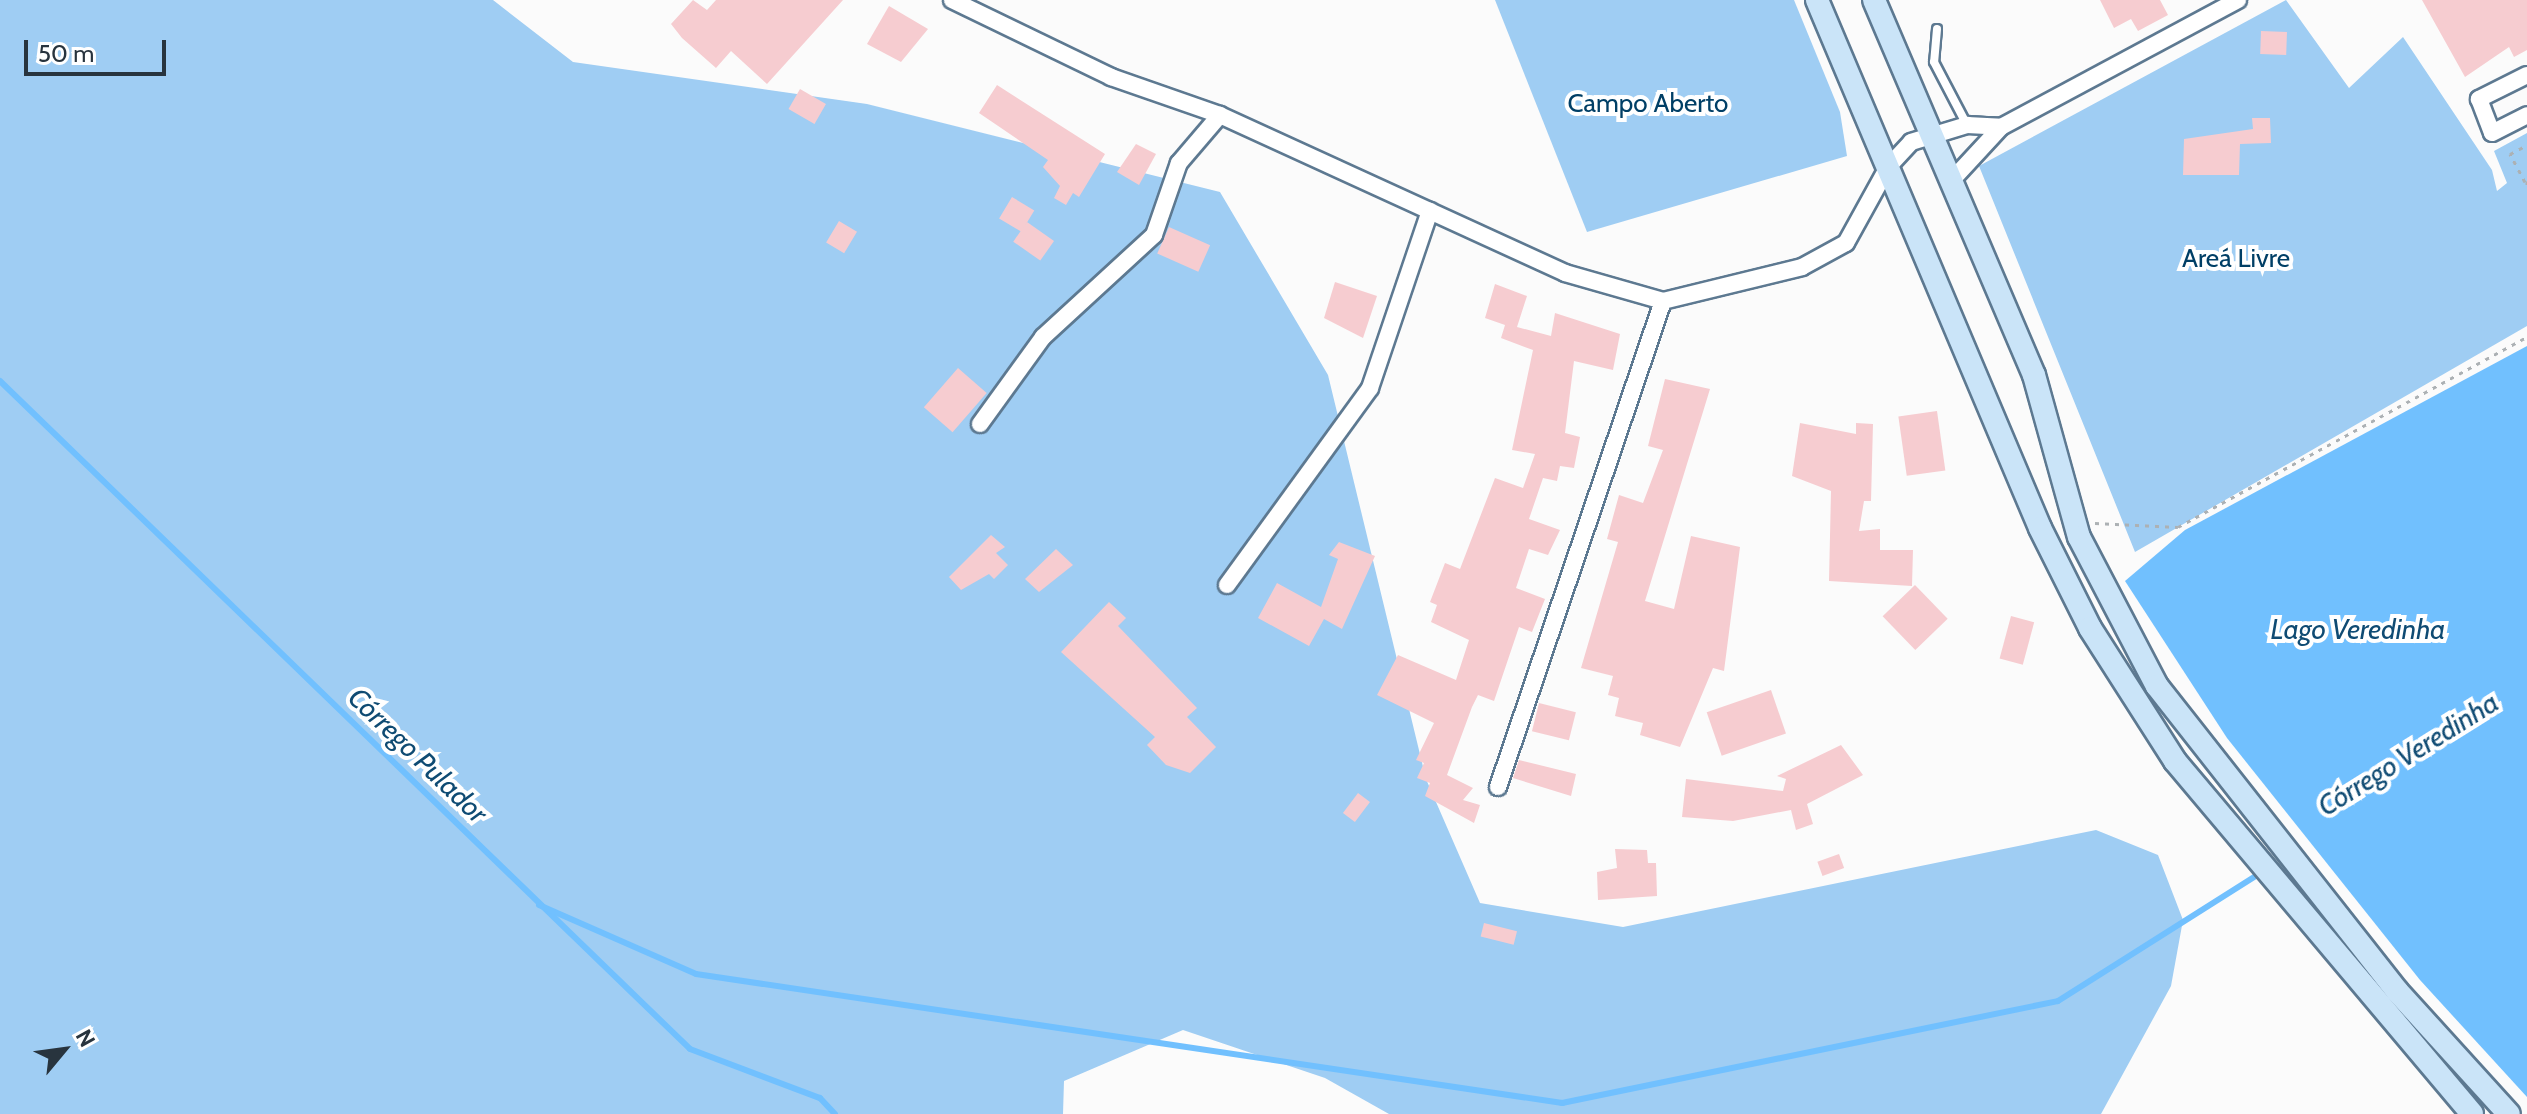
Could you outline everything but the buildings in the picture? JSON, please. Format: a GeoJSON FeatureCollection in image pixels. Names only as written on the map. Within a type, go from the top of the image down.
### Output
{"type":"FeatureCollection","features":[{"type":"Feature","properties":{"kind":"street"},"geometry":{"type":"LineString","coordinates":[[952,0],[1111,77],[1220,115],[1565,273],[1663,301],[1802,267],[1846,243],[1888,167],[1931,132],[1967,125],[2001,127]]}},
{"type":"Feature","properties":{"kind":"street"},"geometry":{"type":"LineString","coordinates":[[1817,0],[2040,528],[2132,697],[2335,959],[2472,1114]]}},
{"type":"Feature","properties":{"kind":"street"},"geometry":{"type":"LineString","coordinates":[[1874,0],[2034,375],[2079,537],[2157,686],[2397,991],[2509,1114]]}},
{"type":"Feature","properties":{"kind":"street"},"geometry":{"type":"LineString","coordinates":[[1952,180],[2001,127],[2102,69],[2238,0]]}},
{"type":"Feature","properties":{"kind":"street"},"geometry":{"type":"LineString","coordinates":[[2527,75],[2479,99],[2492,133],[2527,115]]}},
{"type":"Feature","properties":{"kind":"street"},"geometry":{"type":"LineString","coordinates":[[980,424],[1043,337],[1154,235],[1179,163],[1220,115]]}},
{"type":"Feature","properties":{"kind":"street"},"geometry":{"type":"LineString","coordinates":[[1227,585],[1370,388],[1430,211]]}},
{"type":"Feature","properties":{"kind":"street"},"geometry":{"type":"LineString","coordinates":[[1498,787],[1663,301]]}},
{"type":"Feature","properties":{"kind":"lane"},"geometry":{"type":"LineString","coordinates":[[1937,29],[1934,62],[1967,125]]}},
{"type":"Feature","properties":{"kind":"path"},"geometry":{"type":"LineString","coordinates":[[2527,145],[2510,154],[2526,181],[2527,189]]}},
{"type":"Feature","properties":{"kind":"path"},"geometry":{"type":"LineString","coordinates":[[2096,535],[2094,523],[2178,527],[2527,337]]}},
{"type":"Feature","properties":{"kind":"green space"},"geometry":{"type":"Polygon","coordinates":[[[0,0],[493,0],[573,62],[867,104],[1220,192],[1328,375],[1426,779],[1480,903],[1623,927],[2096,830],[2158,855],[2183,920],[2171,986],[2101,1114],[1389,1114],[1325,1078],[1183,1030],[1064,1081],[1063,1114],[0,1114],[0,0]]]}},
{"type":"Feature","properties":{"kind":"green space","name":"Campo Aberto"},"geometry":{"type":"Polygon","coordinates":[[[1495,0],[1794,0],[1840,112],[1847,156],[1587,232],[1495,0]]]}},
{"type":"Feature","properties":{"kind":"green space","name":"Areá Livre"},"geometry":{"type":"Polygon","coordinates":[[[2286,0],[2349,88],[2403,37],[2492,170],[2497,191],[2507,183],[2494,151],[2527,133],[2527,326],[2135,552],[1979,166],[2286,0]]]}},
{"type":"Feature","properties":{"kind":"water","name":"Lago Veredinha"},"geometry":{"type":"Polygon","coordinates":[[[2527,346],[2527,1097],[2420,980],[2227,738],[2125,581],[2185,530],[2527,346]]]}},
{"type":"Feature","properties":{"kind":"waterway","name":"Córrego Pulador"},"geometry":{"type":"LineString","coordinates":[[0,381],[690,1049],[820,1098],[835,1114]]}},
{"type":"Feature","properties":{"kind":"waterway"},"geometry":{"type":"LineString","coordinates":[[539,905],[696,974],[1562,1103],[2058,1001],[2254,877]]}},
{"type":"Feature","properties":{"kind":"water label","name":"Córrego Veredinha"},"geometry":{"type":"Point","coordinates":[2408,754]}}]}
